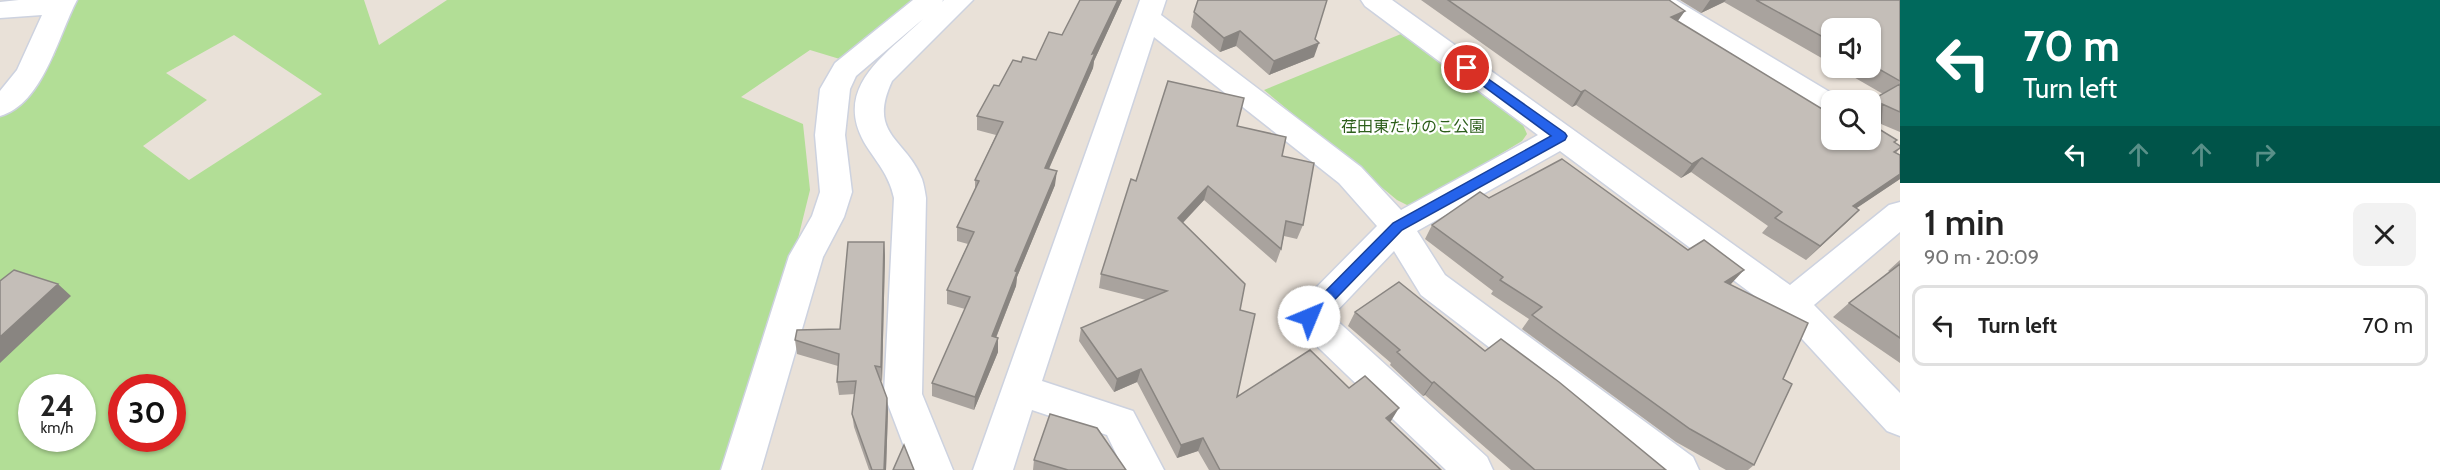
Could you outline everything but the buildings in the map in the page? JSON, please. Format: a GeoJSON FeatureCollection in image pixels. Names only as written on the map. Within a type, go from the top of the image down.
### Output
{"type":"FeatureCollection","features":[{"type":"Feature","properties":{"kind":"street"},"geometry":{"type":"LineString","coordinates":[[741,470],[806,256],[828,217],[836,192],[830,135],[835,89],[845,70],[930,0]]}},
{"type":"Feature","properties":{"kind":"street"},"geometry":{"type":"LineString","coordinates":[[933,470],[903,394],[910,198],[906,179],[878,139],[868,115],[871,95],[880,76],[960,0]]}},
{"type":"Feature","properties":{"kind":"street"},"geometry":{"type":"LineString","coordinates":[[1374,0],[1791,304],[1900,419]]}},
{"type":"Feature","properties":{"kind":"street"},"geometry":{"type":"LineString","coordinates":[[1657,0],[1821,99]]}},
{"type":"Feature","properties":{"kind":"street"},"geometry":{"type":"LineString","coordinates":[[0,10],[63,2]]}},
{"type":"Feature","properties":{"kind":"street"},"geometry":{"type":"LineString","coordinates":[[0,106],[12,98],[33,70],[63,2]]}},
{"type":"Feature","properties":{"kind":"street"},"geometry":{"type":"LineString","coordinates":[[993,470],[1150,9],[1350,175],[1398,227],[1433,285],[1679,470]]}},
{"type":"Feature","properties":{"kind":"street"},"geometry":{"type":"LineString","coordinates":[[1473,470],[1309,317],[1398,227],[1560,136]]}},
{"type":"Feature","properties":{"kind":"street"},"geometry":{"type":"LineString","coordinates":[[1791,304],[1900,214]]}},
{"type":"Feature","properties":{"kind":"street"},"geometry":{"type":"LineString","coordinates":[[1021,390],[1120,423],[1144,470]]}},
{"type":"Feature","properties":{"kind":"green space"},"geometry":{"type":"Polygon","coordinates":[[[75,0],[364,0],[379,45],[447,0],[917,0],[843,60],[810,50],[741,97],[803,124],[810,190],[791,267],[725,470],[0,470],[0,104],[54,56],[75,0]],[[234,35],[166,73],[207,100],[143,146],[189,180],[322,94],[234,35]]]}},
{"type":"Feature","properties":{"kind":"green space","name":"荏田東たけのこ公園"},"geometry":{"type":"Polygon","coordinates":[[[1401,34],[1523,125],[1527,134],[1522,141],[1419,203],[1407,205],[1397,200],[1264,90],[1401,34]]]}},
{"type":"Feature","properties":{"kind":"route"},"geometry":{"type":"LineString","coordinates":[[1309,317],[1398,227],[1560,136],[1467,68]]}}]}
